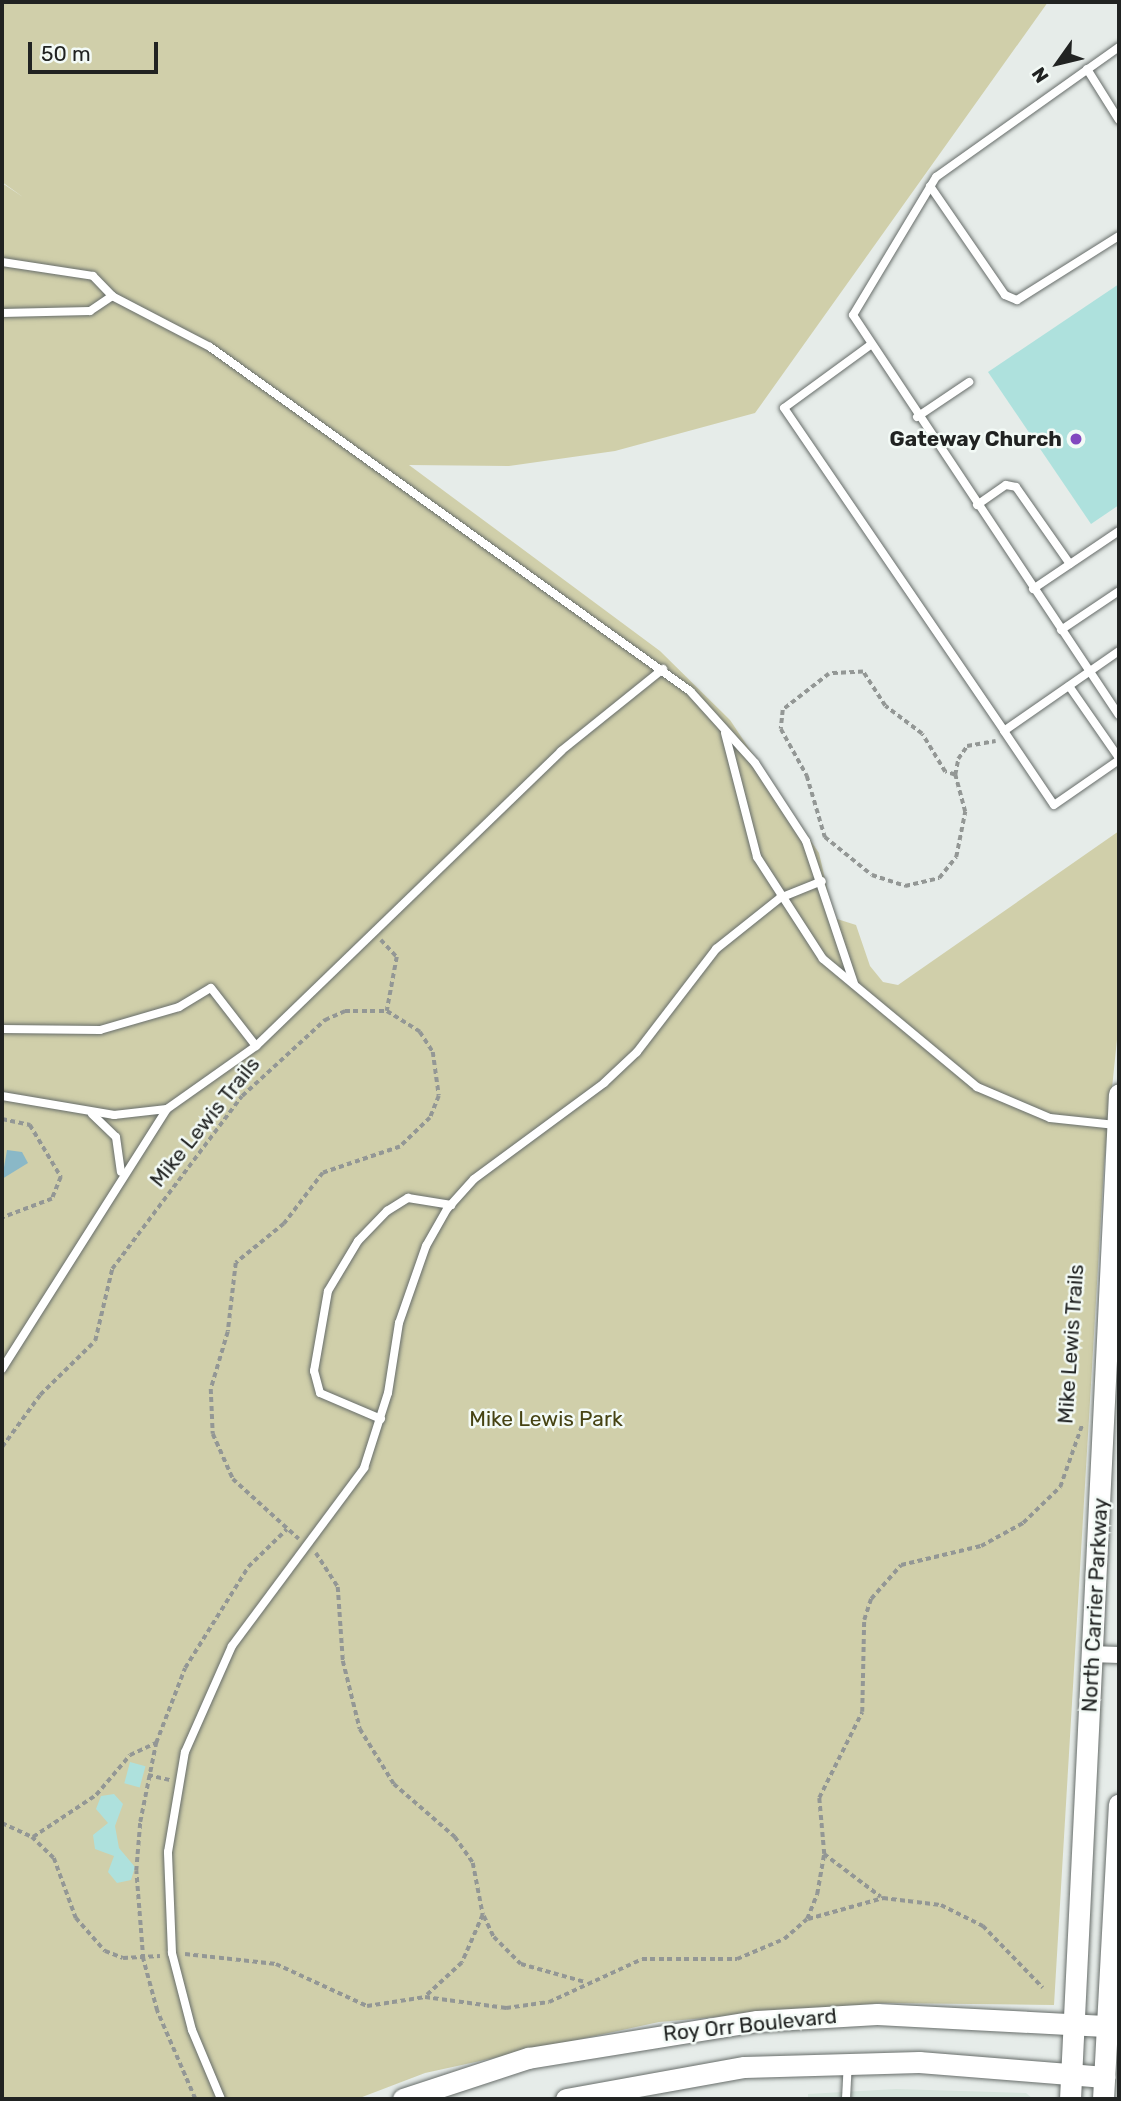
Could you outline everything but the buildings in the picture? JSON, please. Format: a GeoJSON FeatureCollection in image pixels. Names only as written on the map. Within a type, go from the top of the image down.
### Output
{"type":"FeatureCollection","features":[{"type":"Feature","properties":{"kind":"main road","name":"North Carrier Parkway"},"geometry":{"type":"LineString","coordinates":[[1070,2099],[1091,1654],[1113,1384],[1119,1094]]}},
{"type":"Feature","properties":{"kind":"main road"},"geometry":{"type":"LineString","coordinates":[[1103,2099],[1105,2026],[1115,1924],[1119,1804]]}},
{"type":"Feature","properties":{"kind":"main road","name":"Roy Orr Boulevard"},"geometry":{"type":"LineString","coordinates":[[403,2099],[528,2058],[757,2021],[877,2014],[1105,2026]]}},
{"type":"Feature","properties":{"kind":"main road","name":"Roy Orr Boulevard"},"geometry":{"type":"LineString","coordinates":[[566,2099],[744,2067],[919,2062],[1104,2077]]}},
{"type":"Feature","properties":{"kind":"street"},"geometry":{"type":"LineString","coordinates":[[1091,1654],[1119,1655]]}},
{"type":"Feature","properties":{"kind":"lane"},"geometry":{"type":"LineString","coordinates":[[1119,47],[946,166],[930,186],[853,316],[869,346],[1119,715]]}},
{"type":"Feature","properties":{"kind":"lane"},"geometry":{"type":"LineString","coordinates":[[1087,69],[1119,120]]}},
{"type":"Feature","properties":{"kind":"lane"},"geometry":{"type":"LineString","coordinates":[[930,186],[1004,295],[1017,300],[1119,236]]}},
{"type":"Feature","properties":{"kind":"lane"},"geometry":{"type":"LineString","coordinates":[[2,262],[93,276],[112,296],[210,347],[663,669],[724,731],[783,802],[822,881],[854,984]]}},
{"type":"Feature","properties":{"kind":"lane"},"geometry":{"type":"LineString","coordinates":[[2,313],[90,311],[112,296]]}},
{"type":"Feature","properties":{"kind":"lane"},"geometry":{"type":"LineString","coordinates":[[869,346],[784,408],[1054,805],[1119,759],[1069,686]]}},
{"type":"Feature","properties":{"kind":"lane"},"geometry":{"type":"LineString","coordinates":[[917,417],[969,382]]}},
{"type":"Feature","properties":{"kind":"lane"},"geometry":{"type":"LineString","coordinates":[[977,505],[1006,485],[1016,488],[1070,564]]}},
{"type":"Feature","properties":{"kind":"lane"},"geometry":{"type":"LineString","coordinates":[[1033,589],[1119,531]]}},
{"type":"Feature","properties":{"kind":"lane"},"geometry":{"type":"LineString","coordinates":[[1061,630],[1119,591]]}},
{"type":"Feature","properties":{"kind":"lane"},"geometry":{"type":"LineString","coordinates":[[1005,733],[1119,651]]}},
{"type":"Feature","properties":{"kind":"lane"},"geometry":{"type":"LineString","coordinates":[[2,1369],[121,1176],[167,1109],[256,1045],[561,751],[663,669]]}},
{"type":"Feature","properties":{"kind":"lane"},"geometry":{"type":"LineString","coordinates":[[724,731],[757,857],[780,898],[823,959],[854,984],[889,1020],[977,1087],[1050,1118],[1118,1125]]}},
{"type":"Feature","properties":{"kind":"lane"},"geometry":{"type":"LineString","coordinates":[[221,2099],[192,2030],[172,1953],[168,1852],[179,1782],[199,1709],[232,1646],[348,1496],[382,1419],[412,1281],[451,1205],[502,1154],[604,1083],[716,949],[780,898],[822,881]]}},
{"type":"Feature","properties":{"kind":"lane"},"geometry":{"type":"LineString","coordinates":[[2,1029],[100,1030],[179,1007],[211,988],[256,1045]]}},
{"type":"Feature","properties":{"kind":"lane"},"geometry":{"type":"LineString","coordinates":[[2,1096],[89,1112],[167,1109]]}},
{"type":"Feature","properties":{"kind":"lane"},"geometry":{"type":"LineString","coordinates":[[89,1112],[116,1137],[123,1154],[121,1176]]}},
{"type":"Feature","properties":{"kind":"lane"},"geometry":{"type":"LineString","coordinates":[[382,1419],[320,1392],[314,1371],[328,1291],[358,1241],[387,1211],[408,1198],[451,1205]]}},
{"type":"Feature","properties":{"kind":"lane"},"geometry":{"type":"LineString","coordinates":[[846,2099],[848,2065]]}},
{"type":"Feature","properties":{"kind":"path"},"geometry":{"type":"LineString","coordinates":[[955,775],[945,772],[922,734],[885,706],[863,672],[829,674],[783,710],[781,729],[807,776],[825,837],[888,883],[923,884],[947,871],[956,857],[965,812],[955,775],[967,747],[1005,733]]}},
{"type":"Feature","properties":{"kind":"path"},"geometry":{"type":"LineString","coordinates":[[373,932],[397,957],[387,1011],[421,1032],[433,1052],[439,1096],[430,1118],[400,1147],[343,1161],[323,1173],[284,1224],[236,1263],[228,1332],[211,1389],[213,1434],[233,1479],[309,1547],[338,1587],[343,1661],[360,1729],[394,1784],[455,1837],[473,1863],[483,1914],[494,1937],[521,1964],[587,1982]]}},
{"type":"Feature","properties":{"kind":"path","name":"Mike Lewis Trails"},"geometry":{"type":"LineString","coordinates":[[2,1447],[40,1395],[95,1341],[112,1269],[242,1096],[326,1020],[345,1011],[387,1011]]}},
{"type":"Feature","properties":{"kind":"path"},"geometry":{"type":"LineString","coordinates":[[2,1119],[30,1125],[61,1177],[52,1199],[2,1218]]}},
{"type":"Feature","properties":{"kind":"path","name":"Mike Lewis Trails"},"geometry":{"type":"LineString","coordinates":[[807,1919],[824,1854],[819,1798],[862,1712],[864,1620],[871,1599],[901,1565],[981,1546],[1046,1503],[1070,1468],[1086,1409]]}},
{"type":"Feature","properties":{"kind":"path"},"geometry":{"type":"LineString","coordinates":[[32,1837],[96,1795],[122,1761],[156,1743]]}},
{"type":"Feature","properties":{"kind":"path"},"geometry":{"type":"LineString","coordinates":[[148,1775],[179,1782]]}},
{"type":"Feature","properties":{"kind":"path"},"geometry":{"type":"LineString","coordinates":[[2,1823],[32,1837],[65,1877],[87,1936],[105,1951],[143,1959],[172,1953],[248,1956],[367,2006],[425,1997],[530,2007],[642,1959],[737,1959],[762,1951],[807,1919],[883,1898]]}},
{"type":"Feature","properties":{"kind":"path"},"geometry":{"type":"LineString","coordinates":[[824,1854],[883,1898],[962,1914],[999,1940],[1043,1988]]}},
{"type":"Feature","properties":{"kind":"path"},"geometry":{"type":"LineString","coordinates":[[425,1997],[462,1963],[483,1914]]}},
{"type":"Feature","properties":{"kind":"path"},"geometry":{"type":"LineString","coordinates":[[143,1959],[157,2011],[195,2099]]}},
{"type":"Feature","properties":{"kind":"shaded area"},"geometry":{"type":"Polygon","coordinates":[[[896,2089],[1026,2093],[1033,2099],[808,2099],[808,2094],[896,2089]]]}},
{"type":"Feature","properties":{"kind":"green space","name":"Mike Lewis Park"},"geometry":{"type":"Polygon","coordinates":[[[2,2],[1048,2],[755,413],[615,451],[509,466],[409,465],[660,651],[730,720],[819,853],[834,918],[856,925],[870,966],[883,982],[898,985],[1119,831],[1119,1020],[1104,1166],[1054,2005],[882,2003],[659,2022],[425,2073],[357,2099],[2,2099],[2,183],[23,197],[2,182],[2,2]]]}},
{"type":"Feature","properties":{"kind":"water"},"geometry":{"type":"Polygon","coordinates":[[[7,1150],[22,1152],[28,1163],[2,1179],[7,1150]]]}},
{"type":"Feature","properties":{"kind":"place","name":"Gateway Church"},"geometry":{"type":"Point","coordinates":[1076,439]}}]}
